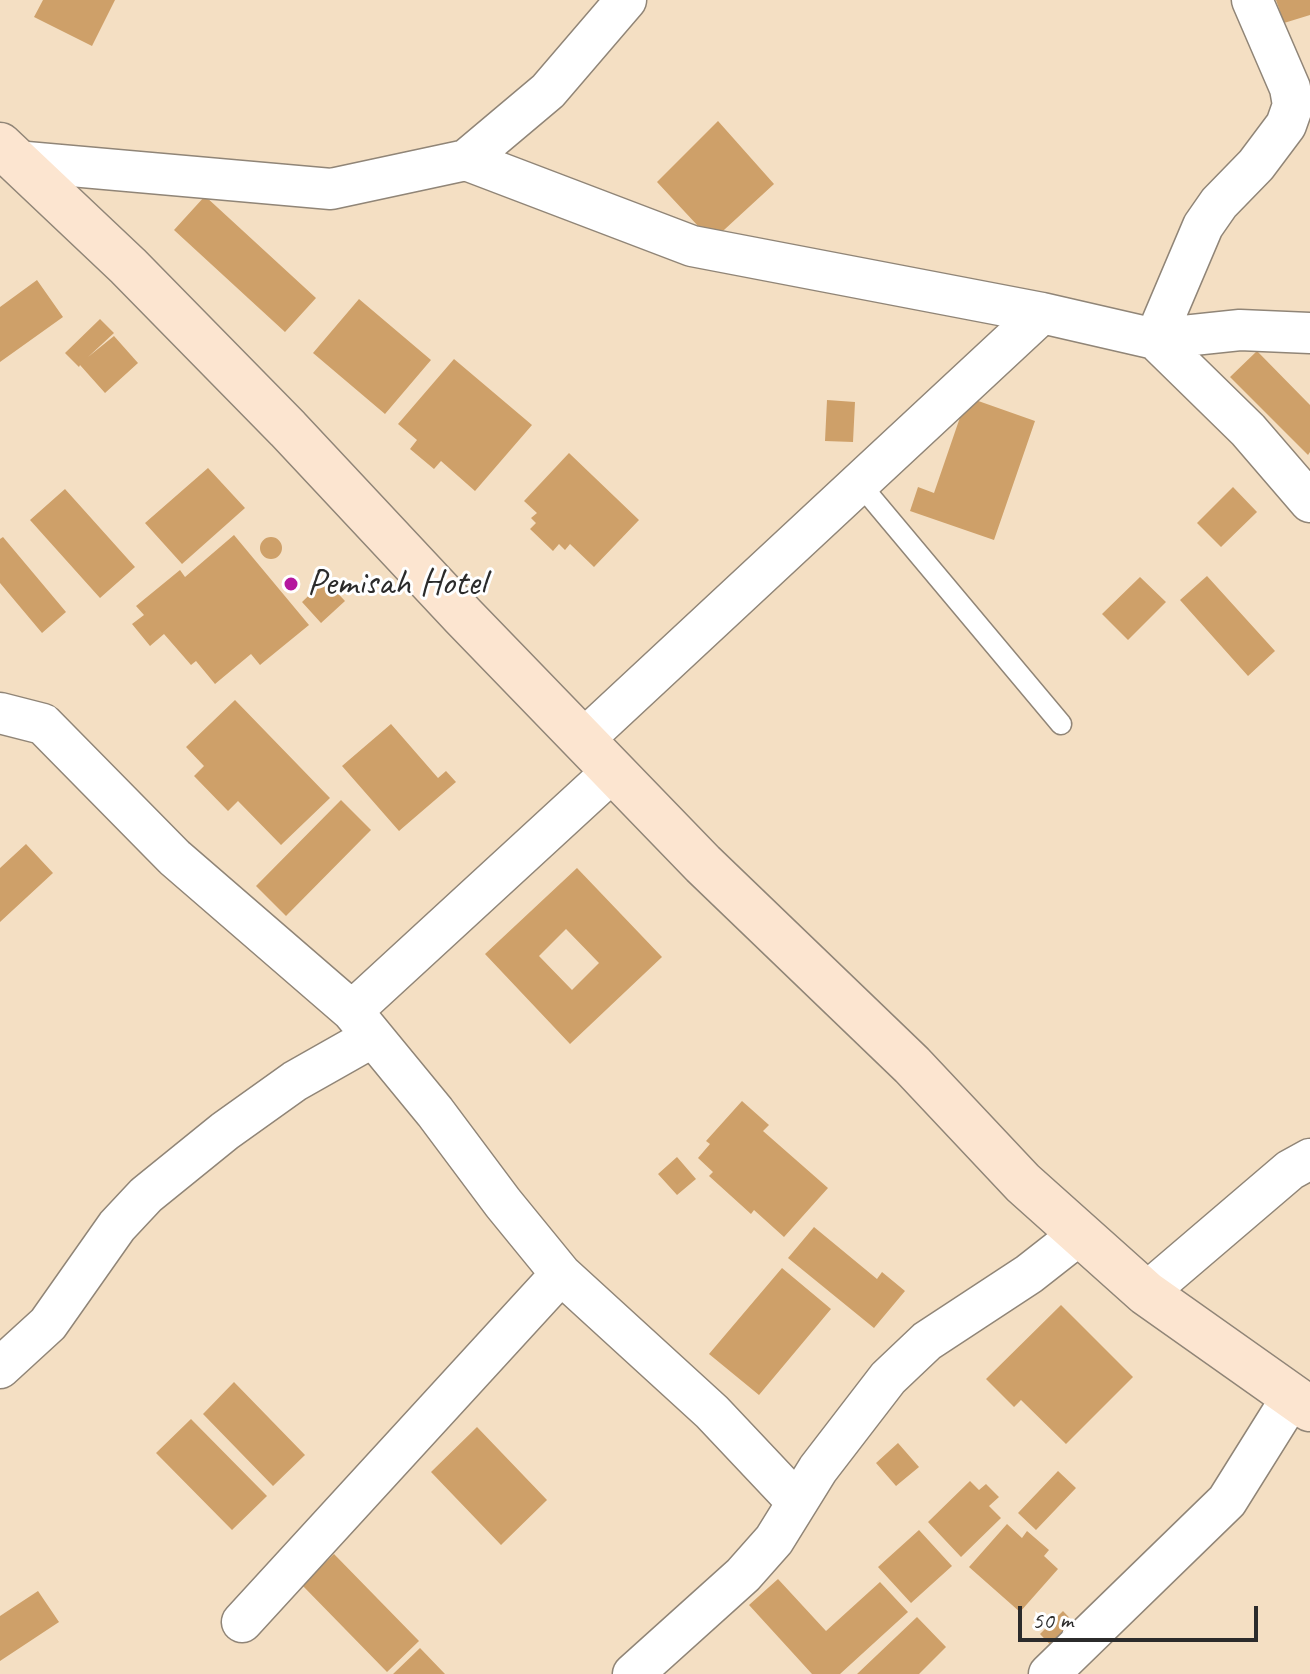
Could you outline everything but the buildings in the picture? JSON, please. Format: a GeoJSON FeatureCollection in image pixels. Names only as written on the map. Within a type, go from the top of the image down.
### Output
{"type":"FeatureCollection","features":[{"type":"Feature","properties":{"kind":"street"},"geometry":{"type":"LineString","coordinates":[[7,153],[331,189],[466,160],[548,91],[626,0]]}},
{"type":"Feature","properties":{"kind":"street"},"geometry":{"type":"LineString","coordinates":[[1155,339],[1203,226],[1286,125],[1293,105],[1290,88],[1252,0]]}},
{"type":"Feature","properties":{"kind":"street"},"geometry":{"type":"LineString","coordinates":[[7,153],[128,266],[703,864],[912,1065],[1023,1183],[1146,1293],[1301,1403],[1227,1501],[1049,1674]]}},
{"type":"Feature","properties":{"kind":"street"},"geometry":{"type":"LineString","coordinates":[[466,160],[692,246],[1042,313],[1155,339],[1240,330],[1310,333]]}},
{"type":"Feature","properties":{"kind":"street"},"geometry":{"type":"LineString","coordinates":[[583,740],[1042,313]]}},
{"type":"Feature","properties":{"kind":"street"},"geometry":{"type":"LineString","coordinates":[[1155,339],[1248,430],[1310,502]]}},
{"type":"Feature","properties":{"kind":"street"},"geometry":{"type":"LineString","coordinates":[[0,713],[43,724],[174,857],[362,1025],[435,1112],[561,1274],[712,1412],[796,1501]]}},
{"type":"Feature","properties":{"kind":"street"},"geometry":{"type":"LineString","coordinates":[[0,1368],[48,1324],[117,1226],[146,1195],[225,1131],[295,1081],[362,1025],[613,771]]}},
{"type":"Feature","properties":{"kind":"street"},"geometry":{"type":"LineString","coordinates":[[1146,1293],[1290,1170],[1310,1159]]}},
{"type":"Feature","properties":{"kind":"street"},"geometry":{"type":"LineString","coordinates":[[633,1674],[743,1575],[774,1540],[796,1501],[888,1378],[927,1341],[1029,1274],[1080,1234]]}},
{"type":"Feature","properties":{"kind":"street"},"geometry":{"type":"LineString","coordinates":[[242,1622],[561,1274]]}},
{"type":"Feature","properties":{"kind":"lane"},"geometry":{"type":"LineString","coordinates":[[859,483],[1061,724]]}},
{"type":"Feature","properties":{"kind":"place","name":"Pemisah Hotel"},"geometry":{"type":"Point","coordinates":[291,584]}}]}
